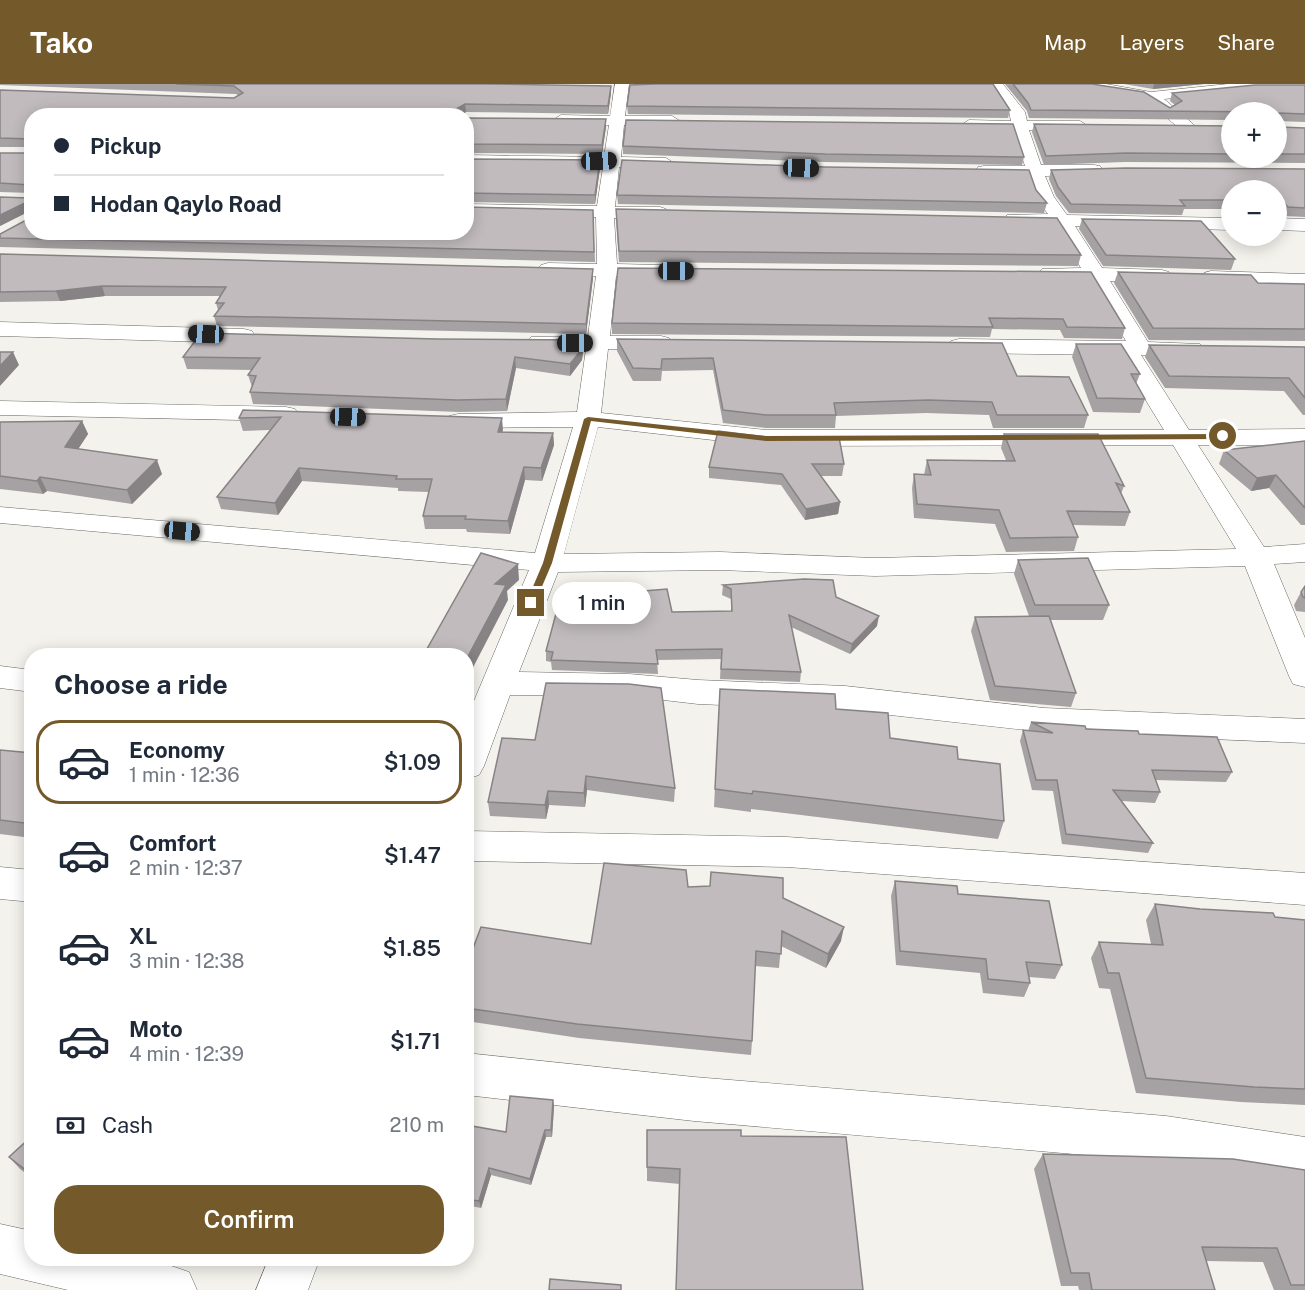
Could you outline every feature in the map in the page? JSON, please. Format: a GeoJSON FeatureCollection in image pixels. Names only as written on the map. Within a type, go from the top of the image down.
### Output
{"type":"FeatureCollection","features":[{"type":"Feature","properties":{"kind":"street"},"geometry":{"type":"LineString","coordinates":[[996,84],[1017,112],[1045,198],[1062,220],[1094,274],[1182,436],[1256,557],[1305,676]]}},
{"type":"Feature","properties":{"kind":"street"},"geometry":{"type":"LineString","coordinates":[[1059,84],[1081,84],[1151,96],[1252,86],[1305,87]]}},
{"type":"Feature","properties":{"kind":"street"},"geometry":{"type":"LineString","coordinates":[[474,736],[483,703],[547,563],[588,419],[607,270],[605,212],[621,86]]}},
{"type":"Feature","properties":{"kind":"street"},"geometry":{"type":"LineString","coordinates":[[1151,96],[1192,126],[1162,126]]}},
{"type":"Feature","properties":{"kind":"street"},"geometry":{"type":"LineString","coordinates":[[548,120],[688,121]]}},
{"type":"Feature","properties":{"kind":"street"},"geometry":{"type":"LineString","coordinates":[[949,125],[1095,126]]}},
{"type":"Feature","properties":{"kind":"street"},"geometry":{"type":"LineString","coordinates":[[474,160],[683,164]]}},
{"type":"Feature","properties":{"kind":"street"},"geometry":{"type":"LineString","coordinates":[[966,171],[1036,172],[1113,169]]}},
{"type":"Feature","properties":{"kind":"street"},"geometry":{"type":"LineString","coordinates":[[474,209],[675,213]]}},
{"type":"Feature","properties":{"kind":"street"},"geometry":{"type":"LineString","coordinates":[[992,219],[1221,224]]}},
{"type":"Feature","properties":{"kind":"street"},"geometry":{"type":"LineString","coordinates":[[1287,225],[1305,225]]}},
{"type":"Feature","properties":{"kind":"street"},"geometry":{"type":"LineString","coordinates":[[524,268],[678,271]]}},
{"type":"Feature","properties":{"kind":"street"},"geometry":{"type":"LineString","coordinates":[[1034,273],[1305,280]]}},
{"type":"Feature","properties":{"kind":"street"},"geometry":{"type":"LineString","coordinates":[[0,328],[262,336]]}},
{"type":"Feature","properties":{"kind":"street"},"geometry":{"type":"LineString","coordinates":[[518,342],[682,344]]}},
{"type":"Feature","properties":{"kind":"street"},"geometry":{"type":"LineString","coordinates":[[933,346],[1211,349]]}},
{"type":"Feature","properties":{"kind":"street"},"geometry":{"type":"LineString","coordinates":[[0,408],[306,415]]}},
{"type":"Feature","properties":{"kind":"street"},"geometry":{"type":"LineString","coordinates":[[436,420],[588,419],[766,438],[1305,437]]}},
{"type":"Feature","properties":{"kind":"street"},"geometry":{"type":"LineString","coordinates":[[0,515],[547,563],[720,561],[875,567],[1256,557],[1305,553]]}},
{"type":"Feature","properties":{"kind":"street"},"geometry":{"type":"LineString","coordinates":[[0,677],[24,680]]}},
{"type":"Feature","properties":{"kind":"street"},"geometry":{"type":"LineString","coordinates":[[483,703],[629,685],[698,692],[845,698],[1044,720],[1305,731]]}},
{"type":"Feature","properties":{"kind":"street"},"geometry":{"type":"LineString","coordinates":[[474,846],[787,852],[1305,889]]}},
{"type":"Feature","properties":{"kind":"street"},"geometry":{"type":"LineString","coordinates":[[0,883],[24,885]]}},
{"type":"Feature","properties":{"kind":"street"},"geometry":{"type":"LineString","coordinates":[[474,1075],[694,1100],[1166,1139],[1305,1161]]}},
{"type":"Feature","properties":{"kind":"street"},"geometry":{"type":"LineString","coordinates":[[0,1249],[24,1254]]}},
{"type":"Feature","properties":{"kind":"street"},"geometry":{"type":"LineString","coordinates":[[74,1266],[171,1290]]}},
{"type":"Feature","properties":{"kind":"street"},"geometry":{"type":"LineString","coordinates":[[282,1290],[292,1266]]}},
{"type":"Feature","properties":{"kind":"building"},"geometry":{"type":"Polygon","coordinates":[[[176,84],[611,86],[608,106],[465,104],[458,108],[24,108],[24,139],[0,138],[0,90],[234,98],[243,93],[234,86],[176,84]]]}},
{"type":"Feature","properties":{"kind":"building"},"geometry":{"type":"Polygon","coordinates":[[[993,84],[1010,110],[627,106],[630,85],[993,84]]]}},
{"type":"Feature","properties":{"kind":"building"},"geometry":{"type":"Polygon","coordinates":[[[1013,84],[1092,84],[1144,92],[1170,108],[1182,101],[1172,93],[1255,85],[1305,85],[1305,114],[1287,113],[1287,102],[1221,102],[1221,112],[1031,110],[1013,84]]]}},
{"type":"Feature","properties":{"kind":"building"},"geometry":{"type":"Polygon","coordinates":[[[474,118],[606,119],[602,145],[474,144],[474,118]]]}},
{"type":"Feature","properties":{"kind":"building"},"geometry":{"type":"Polygon","coordinates":[[[626,120],[1013,124],[1024,157],[825,154],[623,146],[626,120]]]}},
{"type":"Feature","properties":{"kind":"building"},"geometry":{"type":"Polygon","coordinates":[[[1034,124],[1221,126],[1221,154],[1126,153],[1046,156],[1034,124]]]}},
{"type":"Feature","properties":{"kind":"building"},"geometry":{"type":"Polygon","coordinates":[[[1287,127],[1305,128],[1305,154],[1287,154],[1287,127]]]}},
{"type":"Feature","properties":{"kind":"building"},"geometry":{"type":"Polygon","coordinates":[[[0,153],[24,153],[24,185],[0,183],[0,153]]]}},
{"type":"Feature","properties":{"kind":"building"},"geometry":{"type":"Polygon","coordinates":[[[474,159],[600,160],[595,195],[474,193],[474,159]]]}},
{"type":"Feature","properties":{"kind":"building"},"geometry":{"type":"Polygon","coordinates":[[[622,160],[825,167],[1029,170],[1036,190],[1047,203],[617,195],[622,160]]]}},
{"type":"Feature","properties":{"kind":"building"},"geometry":{"type":"Polygon","coordinates":[[[1305,169],[1305,208],[1287,206],[1287,180],[1221,180],[1221,200],[1180,200],[1185,206],[1071,204],[1058,187],[1051,170],[1305,169]]]}},
{"type":"Feature","properties":{"kind":"building"},"geometry":{"type":"Polygon","coordinates":[[[0,197],[24,198],[24,203],[0,215],[0,197]]]}},
{"type":"Feature","properties":{"kind":"building"},"geometry":{"type":"Polygon","coordinates":[[[474,207],[593,210],[594,252],[85,240],[474,240],[474,207]]]}},
{"type":"Feature","properties":{"kind":"building"},"geometry":{"type":"Polygon","coordinates":[[[616,209],[1057,218],[1081,255],[619,251],[616,209]]]}},
{"type":"Feature","properties":{"kind":"building"},"geometry":{"type":"Polygon","coordinates":[[[1082,219],[1201,221],[1235,259],[1106,255],[1082,219]]]}},
{"type":"Feature","properties":{"kind":"building"},"geometry":{"type":"Polygon","coordinates":[[[24,221],[24,239],[0,238],[0,234],[24,221]]]}},
{"type":"Feature","properties":{"kind":"building"},"geometry":{"type":"Polygon","coordinates":[[[0,254],[593,269],[586,324],[214,316],[224,303],[216,303],[226,287],[102,286],[56,291],[0,292],[0,254]]]}},
{"type":"Feature","properties":{"kind":"building"},"geometry":{"type":"Polygon","coordinates":[[[618,268],[1091,272],[1125,328],[1067,327],[1063,319],[989,318],[993,327],[612,323],[618,268]]]}},
{"type":"Feature","properties":{"kind":"building"},"geometry":{"type":"Polygon","coordinates":[[[1118,272],[1251,275],[1258,283],[1305,284],[1305,329],[1153,328],[1118,272]]]}},
{"type":"Feature","properties":{"kind":"building"},"geometry":{"type":"Polygon","coordinates":[[[201,333],[583,340],[582,349],[570,364],[515,357],[506,399],[457,400],[250,392],[256,376],[248,375],[260,358],[183,357],[201,333]]]}},
{"type":"Feature","properties":{"kind":"building"},"geometry":{"type":"Polygon","coordinates":[[[617,339],[1002,343],[1017,376],[1069,377],[1088,415],[997,415],[992,402],[928,400],[834,403],[836,415],[767,415],[723,410],[713,358],[662,359],[661,369],[633,368],[617,339]]]}},
{"type":"Feature","properties":{"kind":"building"},"geometry":{"type":"Polygon","coordinates":[[[1076,344],[1121,344],[1140,374],[1131,374],[1145,399],[1097,398],[1076,344]]]}},
{"type":"Feature","properties":{"kind":"building"},"geometry":{"type":"Polygon","coordinates":[[[1149,345],[1305,347],[1305,398],[1289,378],[1169,376],[1149,345]]]}},
{"type":"Feature","properties":{"kind":"building"},"geometry":{"type":"Polygon","coordinates":[[[0,352],[13,352],[0,366],[0,352]]]}},
{"type":"Feature","properties":{"kind":"building"},"geometry":{"type":"Polygon","coordinates":[[[243,410],[502,418],[498,432],[553,433],[541,468],[524,467],[508,521],[465,519],[466,516],[423,516],[432,479],[396,479],[397,476],[299,468],[275,503],[217,497],[281,417],[239,418],[243,410]]]}},
{"type":"Feature","properties":{"kind":"building"},"geometry":{"type":"Polygon","coordinates":[[[82,421],[65,447],[157,460],[127,490],[40,477],[37,481],[0,476],[0,422],[82,421]]]}},
{"type":"Feature","properties":{"kind":"building"},"geometry":{"type":"Polygon","coordinates":[[[718,431],[767,437],[839,437],[844,464],[812,464],[840,502],[806,509],[782,474],[709,467],[718,431]]]}},
{"type":"Feature","properties":{"kind":"building"},"geometry":{"type":"Polygon","coordinates":[[[1004,434],[1098,434],[1124,486],[1116,483],[1130,512],[1067,511],[1078,537],[1010,538],[999,510],[917,504],[914,474],[931,475],[927,460],[1015,461],[1004,434]]]}},
{"type":"Feature","properties":{"kind":"building"},"geometry":{"type":"Polygon","coordinates":[[[1305,441],[1305,508],[1276,475],[1257,478],[1224,450],[1305,441]]]}},
{"type":"Feature","properties":{"kind":"building"},"geometry":{"type":"Polygon","coordinates":[[[481,553],[518,564],[495,584],[506,585],[472,648],[428,648],[481,553]]]}},
{"type":"Feature","properties":{"kind":"building"},"geometry":{"type":"Polygon","coordinates":[[[1088,558],[1109,605],[1035,605],[1018,560],[1088,558]]]}},
{"type":"Feature","properties":{"kind":"building"},"geometry":{"type":"Polygon","coordinates":[[[804,579],[833,580],[836,597],[879,616],[852,644],[789,615],[801,672],[721,669],[722,649],[656,650],[658,664],[551,660],[553,652],[546,651],[561,595],[634,601],[632,592],[667,589],[672,612],[732,611],[731,589],[723,585],[804,579]]]}},
{"type":"Feature","properties":{"kind":"building"},"geometry":{"type":"Polygon","coordinates":[[[1305,586],[1305,598],[1301,592],[1305,586]]]}},
{"type":"Feature","properties":{"kind":"building"},"geometry":{"type":"Polygon","coordinates":[[[1049,616],[1076,693],[995,686],[975,617],[1049,616]]]}},
{"type":"Feature","properties":{"kind":"building"},"geometry":{"type":"Polygon","coordinates":[[[546,683],[629,684],[661,688],[675,788],[586,776],[584,793],[548,791],[545,805],[488,802],[502,738],[535,740],[546,683]]]}},
{"type":"Feature","properties":{"kind":"building"},"geometry":{"type":"Polygon","coordinates":[[[720,689],[835,694],[836,709],[888,713],[890,738],[957,747],[958,759],[1000,764],[1004,821],[753,791],[752,794],[715,789],[720,689]]]}},
{"type":"Feature","properties":{"kind":"building"},"geometry":{"type":"Polygon","coordinates":[[[1031,722],[1085,726],[1086,729],[1138,731],[1139,734],[1217,737],[1232,772],[1152,770],[1160,792],[1113,790],[1153,843],[1066,834],[1057,780],[1036,780],[1023,730],[1053,733],[1031,722]]]}},
{"type":"Feature","properties":{"kind":"building"},"geometry":{"type":"Polygon","coordinates":[[[0,750],[24,752],[24,823],[0,820],[0,750]]]}},
{"type":"Feature","properties":{"kind":"building"},"geometry":{"type":"Polygon","coordinates":[[[604,863],[686,870],[688,887],[710,886],[711,872],[783,878],[783,898],[844,927],[828,954],[782,931],[781,954],[756,951],[752,1041],[577,1024],[474,1009],[474,946],[481,927],[591,944],[604,863]]]}},
{"type":"Feature","properties":{"kind":"building"},"geometry":{"type":"Polygon","coordinates":[[[895,881],[957,886],[958,894],[1049,901],[1062,965],[1026,962],[1030,983],[988,979],[986,959],[900,951],[895,881]]]}},
{"type":"Feature","properties":{"kind":"building"},"geometry":{"type":"Polygon","coordinates":[[[1155,904],[1273,913],[1275,917],[1305,920],[1305,1089],[1146,1078],[1119,973],[1108,973],[1099,942],[1163,945],[1155,904]]]}},
{"type":"Feature","properties":{"kind":"building"},"geometry":{"type":"Polygon","coordinates":[[[510,1096],[553,1100],[551,1130],[545,1130],[530,1179],[489,1168],[479,1201],[474,1200],[474,1126],[506,1132],[510,1096]]]}},
{"type":"Feature","properties":{"kind":"building"},"geometry":{"type":"Polygon","coordinates":[[[647,1130],[741,1130],[741,1136],[846,1137],[863,1290],[676,1290],[680,1169],[647,1167],[647,1130]]]}},
{"type":"Feature","properties":{"kind":"building"},"geometry":{"type":"Polygon","coordinates":[[[24,1143],[24,1169],[9,1157],[24,1143]]]}},
{"type":"Feature","properties":{"kind":"building"},"geometry":{"type":"Polygon","coordinates":[[[1043,1154],[1233,1159],[1305,1170],[1305,1285],[1291,1285],[1277,1248],[1202,1247],[1215,1290],[1092,1290],[1089,1273],[1071,1273],[1043,1154]]]}},
{"type":"Feature","properties":{"kind":"building"},"geometry":{"type":"Polygon","coordinates":[[[550,1279],[621,1285],[621,1290],[549,1290],[550,1279]]]}},
{"type":"Feature","properties":{"kind":"route"},"geometry":{"type":"LineString","coordinates":[[531,603],[547,563],[588,419],[766,438],[1223,436]]}}]}
